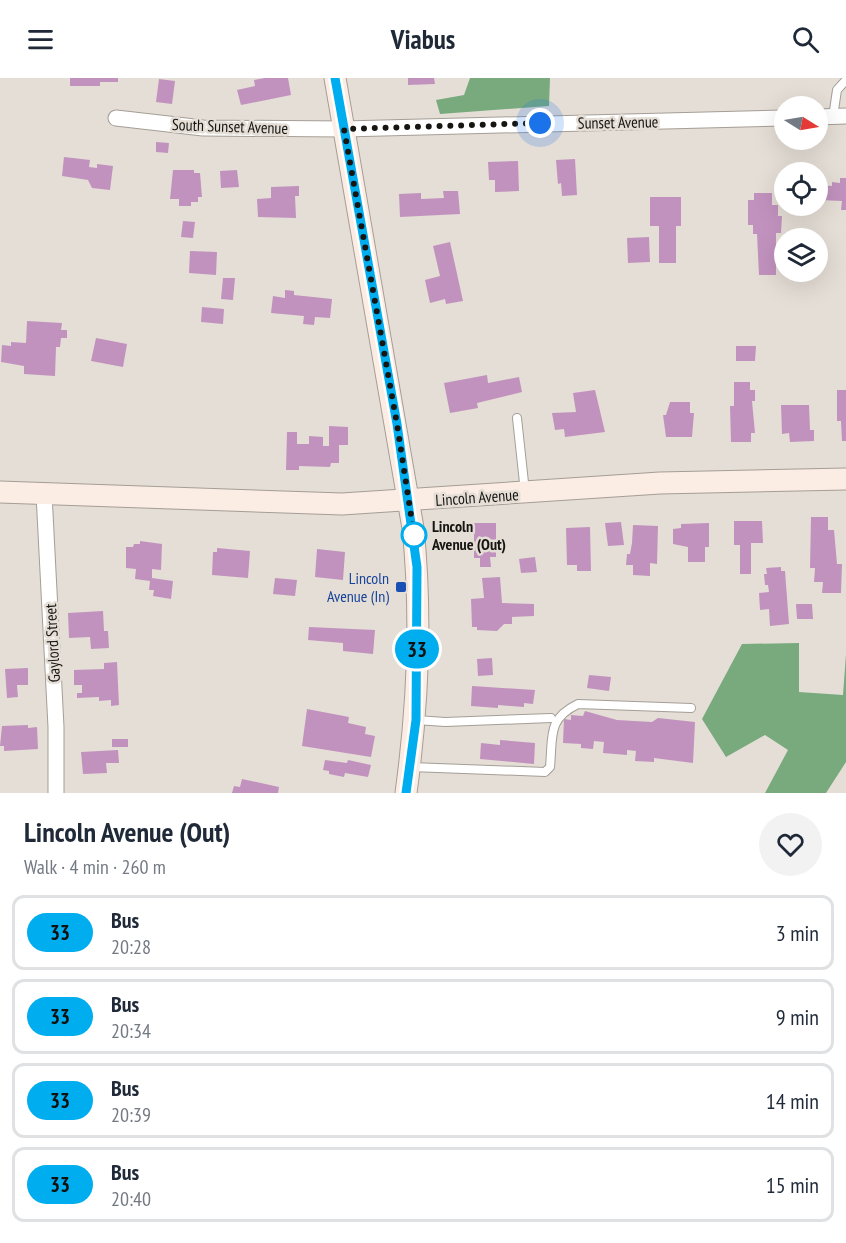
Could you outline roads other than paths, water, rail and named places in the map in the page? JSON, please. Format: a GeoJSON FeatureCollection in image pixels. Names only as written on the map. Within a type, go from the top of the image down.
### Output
{"type":"FeatureCollection","features":[{"type":"Feature","properties":{"kind":"main road"},"geometry":{"type":"LineString","coordinates":[[335,78],[409,502],[417,567],[416,720],[406,793]]}},
{"type":"Feature","properties":{"kind":"main road","name":"Lincoln Avenue"},"geometry":{"type":"LineString","coordinates":[[0,492],[342,504],[409,502],[660,483],[846,479]]}},
{"type":"Feature","properties":{"kind":"street","name":"Sunset Avenue"},"geometry":{"type":"LineString","coordinates":[[344,129],[774,117]]}},
{"type":"Feature","properties":{"kind":"street","name":"South Sunset Avenue"},"geometry":{"type":"LineString","coordinates":[[116,118],[203,128],[344,129]]}},
{"type":"Feature","properties":{"kind":"street","name":"Gaylord Street"},"geometry":{"type":"LineString","coordinates":[[44,494],[56,727],[56,793]]}},
{"type":"Feature","properties":{"kind":"lane"},"geometry":{"type":"LineString","coordinates":[[832,116],[837,90],[846,80]]}},
{"type":"Feature","properties":{"kind":"lane"},"geometry":{"type":"LineString","coordinates":[[517,418],[525,493]]}},
{"type":"Feature","properties":{"kind":"lane"},"geometry":{"type":"LineString","coordinates":[[409,767],[545,772],[550,767],[554,723],[563,711],[578,704],[691,708]]}},
{"type":"Feature","properties":{"kind":"lane"},"geometry":{"type":"LineString","coordinates":[[416,720],[445,722],[551,718]]}},
{"type":"Feature","properties":{"kind":"place","name":"Lincoln Avenue (Out)"},"geometry":{"type":"Point","coordinates":[414,535]}},
{"type":"Feature","properties":{"kind":"place","name":"Lincoln Avenue (In)"},"geometry":{"type":"Point","coordinates":[401,587]}}]}
